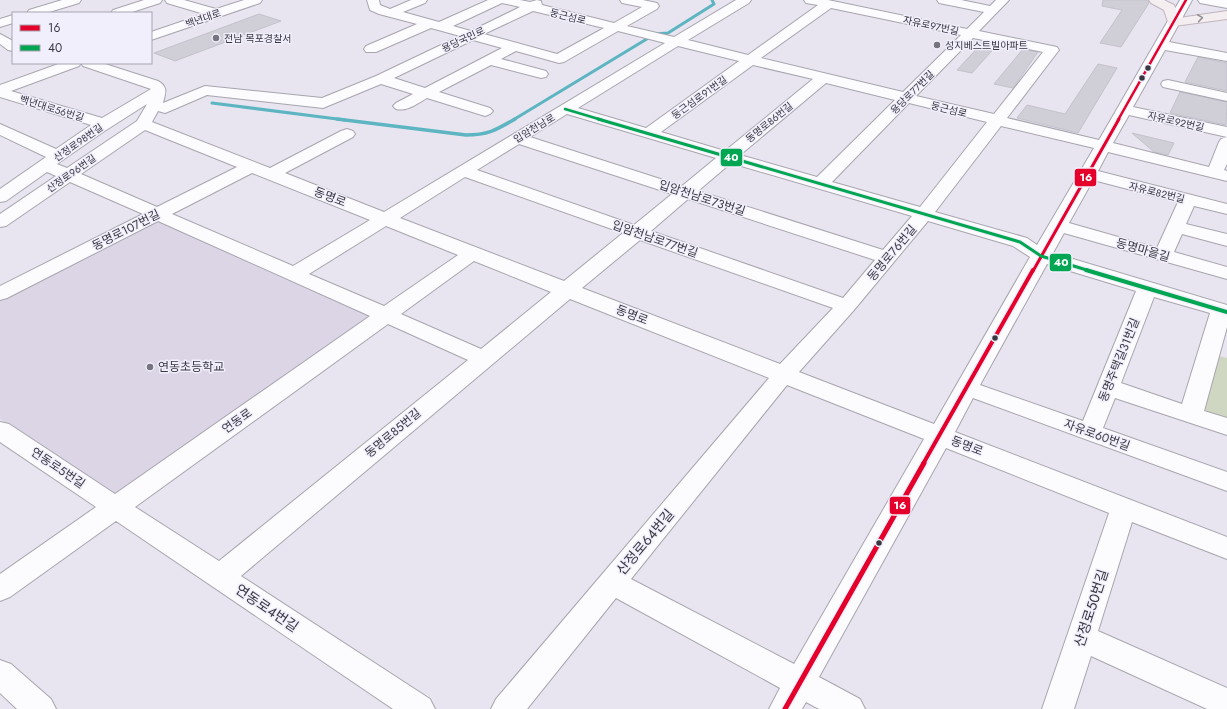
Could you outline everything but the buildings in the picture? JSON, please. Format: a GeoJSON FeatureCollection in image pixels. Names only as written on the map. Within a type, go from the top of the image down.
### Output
{"type":"FeatureCollection","features":[{"type":"Feature","properties":{"kind":"main road"},"geometry":{"type":"LineString","coordinates":[[1155,0],[1170,8],[1174,22],[1227,15]]}},
{"type":"Feature","properties":{"kind":"street"},"geometry":{"type":"LineString","coordinates":[[36,12],[75,0]]}},
{"type":"Feature","properties":{"kind":"street"},"geometry":{"type":"LineString","coordinates":[[120,12],[156,0]]}},
{"type":"Feature","properties":{"kind":"street"},"geometry":{"type":"LineString","coordinates":[[172,0],[202,5],[215,13]]}},
{"type":"Feature","properties":{"kind":"street","name":"백년대로"},"geometry":{"type":"LineString","coordinates":[[152,27],[202,5],[231,0]]}},
{"type":"Feature","properties":{"kind":"street","name":"백년대로"},"geometry":{"type":"LineString","coordinates":[[152,36],[256,0]]}},
{"type":"Feature","properties":{"kind":"street"},"geometry":{"type":"LineString","coordinates":[[373,0],[374,7],[391,13],[559,59],[653,6],[626,0]]}},
{"type":"Feature","properties":{"kind":"street"},"geometry":{"type":"LineString","coordinates":[[391,13],[421,0]]}},
{"type":"Feature","properties":{"kind":"street"},"geometry":{"type":"LineString","coordinates":[[371,49],[498,0]]}},
{"type":"Feature","properties":{"kind":"street","name":"둥근섬로"},"geometry":{"type":"LineString","coordinates":[[505,0],[1221,175]]}},
{"type":"Feature","properties":{"kind":"street","name":"용당국민로"},"geometry":{"type":"LineString","coordinates":[[148,115],[205,90],[323,103],[381,79],[546,0]]}},
{"type":"Feature","properties":{"kind":"street","name":"입암천남로"},"geometry":{"type":"LineString","coordinates":[[294,274],[674,41],[745,0]]}},
{"type":"Feature","properties":{"kind":"street","name":"자유로97번길"},"geometry":{"type":"LineString","coordinates":[[810,0],[1052,50]]}},
{"type":"Feature","properties":{"kind":"street"},"geometry":{"type":"LineString","coordinates":[[943,0],[998,5]]}},
{"type":"Feature","properties":{"kind":"street"},"geometry":{"type":"LineString","coordinates":[[785,709],[1186,0]]}},
{"type":"Feature","properties":{"kind":"street"},"geometry":{"type":"LineString","coordinates":[[1204,0],[1227,4]]}},
{"type":"Feature","properties":{"kind":"street","name":"둥근섬로91번길"},"geometry":{"type":"LineString","coordinates":[[649,133],[828,4]]}},
{"type":"Feature","properties":{"kind":"street","name":"용당로77번길"},"geometry":{"type":"LineString","coordinates":[[821,184],[998,5]]}},
{"type":"Feature","properties":{"kind":"street"},"geometry":{"type":"LineString","coordinates":[[0,23],[12,19]]}},
{"type":"Feature","properties":{"kind":"street"},"geometry":{"type":"LineString","coordinates":[[0,38],[12,46]]}},
{"type":"Feature","properties":{"kind":"street"},"geometry":{"type":"LineString","coordinates":[[1161,45],[1227,57]]}},
{"type":"Feature","properties":{"kind":"street"},"geometry":{"type":"LineString","coordinates":[[0,47],[12,47]]}},
{"type":"Feature","properties":{"kind":"street"},"geometry":{"type":"LineString","coordinates":[[0,51],[12,47]]}},
{"type":"Feature","properties":{"kind":"street"},"geometry":{"type":"LineString","coordinates":[[401,106],[514,47]]}},
{"type":"Feature","properties":{"kind":"street","name":"동명로76번길"},"geometry":{"type":"LineString","coordinates":[[784,374],[847,306],[924,214],[1052,50]]}},
{"type":"Feature","properties":{"kind":"street"},"geometry":{"type":"LineString","coordinates":[[489,60],[541,74]]}},
{"type":"Feature","properties":{"kind":"street"},"geometry":{"type":"LineString","coordinates":[[0,80],[44,64]]}},
{"type":"Feature","properties":{"kind":"street"},"geometry":{"type":"LineString","coordinates":[[0,91],[71,64]]}},
{"type":"Feature","properties":{"kind":"street"},"geometry":{"type":"LineString","coordinates":[[91,64],[153,84],[158,87],[159,90],[148,115]]}},
{"type":"Feature","properties":{"kind":"street"},"geometry":{"type":"LineString","coordinates":[[409,66],[454,78]]}},
{"type":"Feature","properties":{"kind":"street","name":"동명로86번길"},"geometry":{"type":"LineString","coordinates":[[566,289],[823,78]]}},
{"type":"Feature","properties":{"kind":"street"},"geometry":{"type":"LineString","coordinates":[[381,79],[485,111]]}},
{"type":"Feature","properties":{"kind":"street"},"geometry":{"type":"LineString","coordinates":[[1168,84],[1227,97]]}},
{"type":"Feature","properties":{"kind":"street","name":"산정로98번길"},"geometry":{"type":"LineString","coordinates":[[0,198],[7,184],[51,160],[104,124],[159,90]]}},
{"type":"Feature","properties":{"kind":"street","name":"백년대로56번길"},"geometry":{"type":"LineString","coordinates":[[0,91],[104,124]]}},
{"type":"Feature","properties":{"kind":"street"},"geometry":{"type":"LineString","coordinates":[[565,109],[1020,242],[1041,256],[1224,311],[1218,353],[1191,414]]}},
{"type":"Feature","properties":{"kind":"street","name":"자유로92번길"},"geometry":{"type":"LineString","coordinates":[[1124,109],[1227,132]]}},
{"type":"Feature","properties":{"kind":"street","name":"동명로"},"geometry":{"type":"LineString","coordinates":[[148,115],[262,170],[1227,548]]}},
{"type":"Feature","properties":{"kind":"street","name":"산정로96번길"},"geometry":{"type":"LineString","coordinates":[[0,222],[68,175],[148,115]]}},
{"type":"Feature","properties":{"kind":"street"},"geometry":{"type":"LineString","coordinates":[[0,130],[51,160],[68,175],[483,358]]}},
{"type":"Feature","properties":{"kind":"street","name":"동명로107번길"},"geometry":{"type":"LineString","coordinates":[[0,294],[158,214],[347,134]]}},
{"type":"Feature","properties":{"kind":"street","name":"입암천남로73번길"},"geometry":{"type":"LineString","coordinates":[[517,138],[886,258]]}},
{"type":"Feature","properties":{"kind":"street"},"geometry":{"type":"LineString","coordinates":[[1221,175],[1227,142]]}},
{"type":"Feature","properties":{"kind":"street","name":"입암천남로77번길"},"geometry":{"type":"LineString","coordinates":[[463,171],[847,306]]}},
{"type":"Feature","properties":{"kind":"street","name":"자유로82번길"},"geometry":{"type":"LineString","coordinates":[[1088,174],[1227,210]]}},
{"type":"Feature","properties":{"kind":"street"},"geometry":{"type":"LineString","coordinates":[[1163,255],[1188,199]]}},
{"type":"Feature","properties":{"kind":"street","name":"동명마을길"},"geometry":{"type":"LineString","coordinates":[[1058,226],[1227,273]]}},
{"type":"Feature","properties":{"kind":"street"},"geometry":{"type":"LineString","coordinates":[[1176,226],[1227,240]]}},
{"type":"Feature","properties":{"kind":"street","name":"연동로"},"geometry":{"type":"LineString","coordinates":[[0,589],[473,253]]}},
{"type":"Feature","properties":{"kind":"street","name":"동명로85번길"},"geometry":{"type":"LineString","coordinates":[[220,577],[566,289]]}},
{"type":"Feature","properties":{"kind":"street","name":"동명주택길31번길"},"geometry":{"type":"LineString","coordinates":[[1090,432],[1147,289]]}},
{"type":"Feature","properties":{"kind":"street","name":"산정로64번길"},"geometry":{"type":"LineString","coordinates":[[507,709],[784,374]]}},
{"type":"Feature","properties":{"kind":"street"},"geometry":{"type":"LineString","coordinates":[[1108,386],[1227,427]]}},
{"type":"Feature","properties":{"kind":"street","name":"자유로60번길"},"geometry":{"type":"LineString","coordinates":[[967,388],[1227,482]]}},
{"type":"Feature","properties":{"kind":"street","name":"연동로5번길"},"geometry":{"type":"LineString","coordinates":[[0,430],[116,507]]}},
{"type":"Feature","properties":{"kind":"street","name":"연동로4번길"},"geometry":{"type":"LineString","coordinates":[[116,507],[419,709]]}},
{"type":"Feature","properties":{"kind":"street","name":"산정로50번길"},"geometry":{"type":"LineString","coordinates":[[1058,709],[1124,508]]}},
{"type":"Feature","properties":{"kind":"street"},"geometry":{"type":"LineString","coordinates":[[612,582],[849,709]]}},
{"type":"Feature","properties":{"kind":"street"},"geometry":{"type":"LineString","coordinates":[[1082,638],[1227,703]]}},
{"type":"Feature","properties":{"kind":"street"},"geometry":{"type":"LineString","coordinates":[[0,674],[40,709]]}},
{"type":"Feature","properties":{"kind":"shaded area","name":"연동초등학교"},"geometry":{"type":"Polygon","coordinates":[[[158,217],[374,315],[116,496],[0,419],[0,298],[158,217]]]}},
{"type":"Feature","properties":{"kind":"green space"},"geometry":{"type":"Polygon","coordinates":[[[1218,356],[1227,358],[1227,424],[1202,415],[1218,356]]]}},
{"type":"Feature","properties":{"kind":"waterway"},"geometry":{"type":"LineString","coordinates":[[513,120],[655,34],[668,33],[714,4],[712,0]]}},
{"type":"Feature","properties":{"kind":"waterway"},"geometry":{"type":"LineString","coordinates":[[212,103],[343,120]]}},
{"type":"Feature","properties":{"kind":"waterway"},"geometry":{"type":"LineString","coordinates":[[337,119],[343,120]]}},
{"type":"Feature","properties":{"kind":"waterway"},"geometry":{"type":"LineString","coordinates":[[343,120],[466,135],[492,131],[515,119]]}},
{"type":"Feature","properties":{"kind":"transit line","name":"16"},"geometry":{"type":"LineString","coordinates":[[785,709],[1186,0]]}},
{"type":"Feature","properties":{"kind":"transit line","name":"40"},"geometry":{"type":"LineString","coordinates":[[565,109],[1020,242],[1041,256],[1227,312]]}},
{"type":"Feature","properties":{"kind":"place","name":"전남 목포경찰서"},"geometry":{"type":"Point","coordinates":[216,38]}},
{"type":"Feature","properties":{"kind":"place","name":"성지베스트빌아파트"},"geometry":{"type":"Point","coordinates":[937,45]}},
{"type":"Feature","properties":{"kind":"place","name":"연동초등학교"},"geometry":{"type":"Point","coordinates":[150,367]}}]}
